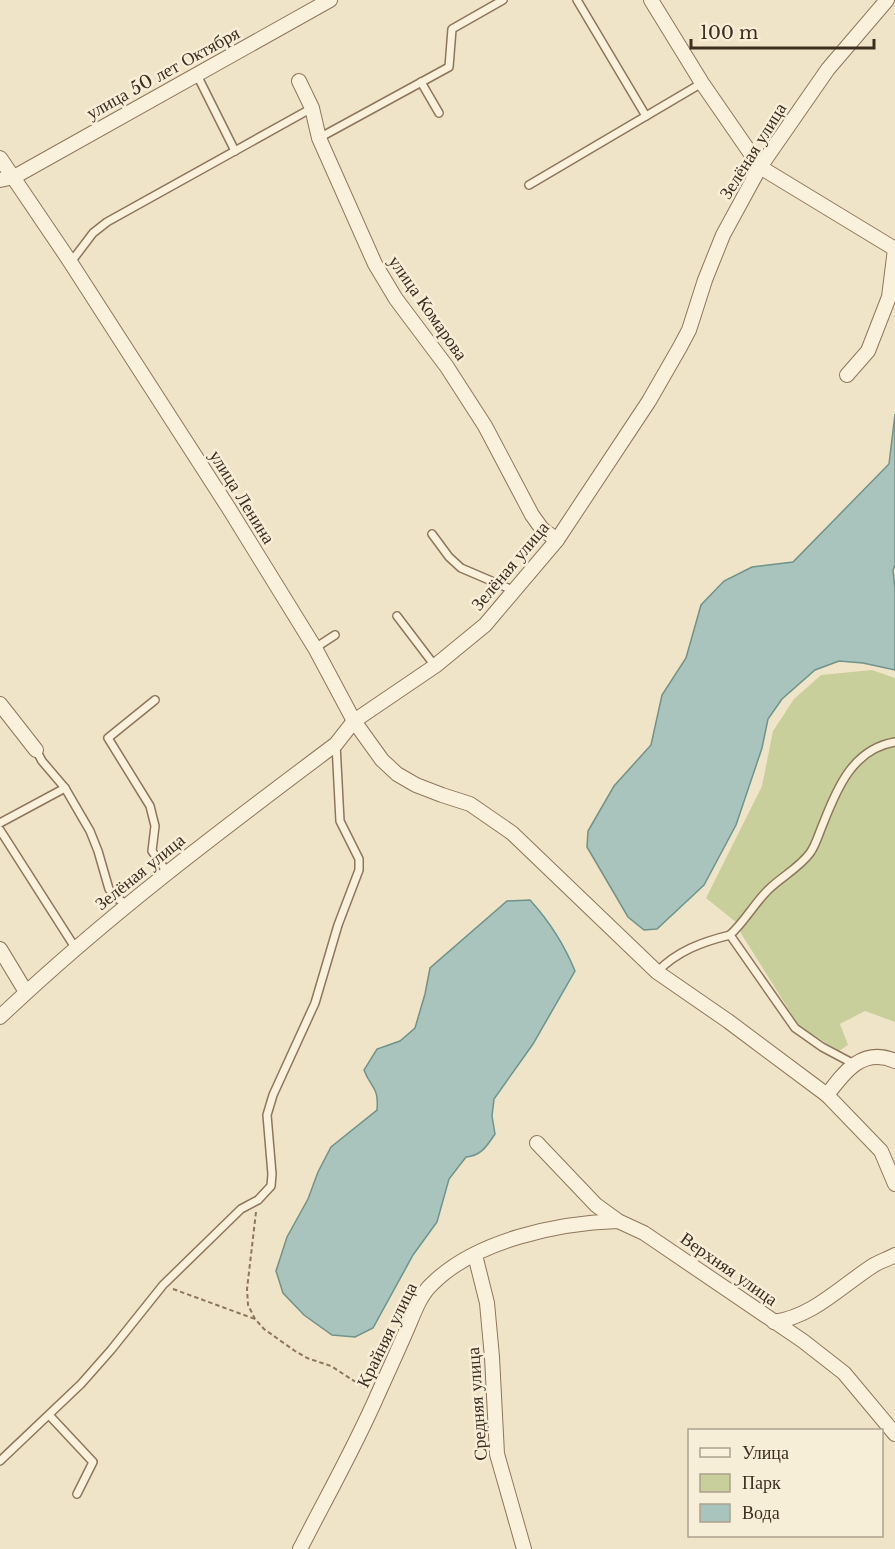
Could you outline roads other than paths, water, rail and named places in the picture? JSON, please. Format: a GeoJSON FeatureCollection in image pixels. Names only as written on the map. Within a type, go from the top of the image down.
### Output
{"type":"FeatureCollection","features":[{"type":"Feature","properties":{"kind":"street","name":"улица 50 лет Октября"},"geometry":{"type":"LineString","coordinates":[[7,178],[330,0]]}},
{"type":"Feature","properties":{"kind":"street"},"geometry":{"type":"LineString","coordinates":[[651,0],[702,83],[760,167],[895,250],[889,297],[868,351],[848,375]]}},
{"type":"Feature","properties":{"kind":"street","name":"Зелёная улица"},"geometry":{"type":"LineString","coordinates":[[0,1017],[127,904],[336,744],[354,721],[435,666],[485,625],[515,591],[557,540],[649,401],[680,347],[723,235],[760,167],[828,69],[887,0]]}},
{"type":"Feature","properties":{"kind":"street","name":"улица Комарова"},"geometry":{"type":"LineString","coordinates":[[299,81],[312,108],[319,138],[365,242],[390,291],[447,367],[485,426],[532,515],[542,529],[557,540]]}},
{"type":"Feature","properties":{"kind":"street","name":"улица Ленина"},"geometry":{"type":"LineString","coordinates":[[0,158],[7,178],[70,262],[228,507],[315,648],[354,721],[382,760],[397,774],[424,789],[470,804],[512,833],[657,972],[728,1021],[827,1095],[881,1151],[895,1184]]}},
{"type":"Feature","properties":{"kind":"street"},"geometry":{"type":"LineString","coordinates":[[0,704],[36,750]]}},
{"type":"Feature","properties":{"kind":"street"},"geometry":{"type":"LineString","coordinates":[[0,949],[26,992]]}},
{"type":"Feature","properties":{"kind":"street"},"geometry":{"type":"LineString","coordinates":[[827,1095],[842,1074],[854,1064],[873,1057],[884,1056],[895,1061]]}},
{"type":"Feature","properties":{"kind":"street","name":"Верхняя улица"},"geometry":{"type":"LineString","coordinates":[[537,1143],[596,1205],[618,1221],[644,1233],[803,1341],[844,1373],[895,1434]]}},
{"type":"Feature","properties":{"kind":"street","name":"Крайняя улица"},"geometry":{"type":"LineString","coordinates":[[300,1549],[377,1397],[416,1309],[430,1285],[450,1268],[500,1244],[548,1228],[585,1222],[618,1221]]}},
{"type":"Feature","properties":{"kind":"street","name":"Средняя улица"},"geometry":{"type":"LineString","coordinates":[[475,1255],[487,1303],[496,1454],[524,1549]]}},
{"type":"Feature","properties":{"kind":"street"},"geometry":{"type":"LineString","coordinates":[[774,1322],[791,1320],[807,1312],[876,1264],[895,1255]]}},
{"type":"Feature","properties":{"kind":"street"},"geometry":{"type":"LineString","coordinates":[[803,1341],[802,1321],[807,1312]]}},
{"type":"Feature","properties":{"kind":"lane"},"geometry":{"type":"LineString","coordinates":[[319,138],[449,67],[452,29],[503,0]]}},
{"type":"Feature","properties":{"kind":"lane"},"geometry":{"type":"LineString","coordinates":[[577,0],[646,117]]}},
{"type":"Feature","properties":{"kind":"lane"},"geometry":{"type":"LineString","coordinates":[[197,75],[235,151]]}},
{"type":"Feature","properties":{"kind":"lane"},"geometry":{"type":"LineString","coordinates":[[421,82],[439,113]]}},
{"type":"Feature","properties":{"kind":"lane"},"geometry":{"type":"LineString","coordinates":[[529,185],[702,83]]}},
{"type":"Feature","properties":{"kind":"lane"},"geometry":{"type":"LineString","coordinates":[[70,262],[93,233],[107,222],[312,108]]}},
{"type":"Feature","properties":{"kind":"lane"},"geometry":{"type":"LineString","coordinates":[[432,534],[449,557],[461,568],[515,591]]}},
{"type":"Feature","properties":{"kind":"lane"},"geometry":{"type":"LineString","coordinates":[[398,616],[435,666]]}},
{"type":"Feature","properties":{"kind":"lane"},"geometry":{"type":"LineString","coordinates":[[315,648],[335,635]]}},
{"type":"Feature","properties":{"kind":"lane"},"geometry":{"type":"LineString","coordinates":[[155,699],[108,738],[150,806],[155,826],[152,851],[167,872]]}},
{"type":"Feature","properties":{"kind":"lane"},"geometry":{"type":"LineString","coordinates":[[657,972],[670,959],[705,941],[730,935],[744,922],[756,903],[770,888],[810,853],[837,788],[861,757],[874,747],[895,742]]}},
{"type":"Feature","properties":{"kind":"lane"},"geometry":{"type":"LineString","coordinates":[[0,1461],[111,1350],[163,1285],[241,1209],[258,1200],[270,1186],[272,1174],[267,1114],[273,1095],[315,1004],[338,925],[359,870],[359,859],[340,820],[336,744]]}},
{"type":"Feature","properties":{"kind":"lane"},"geometry":{"type":"LineString","coordinates":[[36,750],[65,788],[90,831],[109,889],[116,898],[127,904]]}},
{"type":"Feature","properties":{"kind":"lane"},"geometry":{"type":"LineString","coordinates":[[0,824],[65,788]]}},
{"type":"Feature","properties":{"kind":"lane"},"geometry":{"type":"LineString","coordinates":[[0,830],[76,949]]}},
{"type":"Feature","properties":{"kind":"lane"},"geometry":{"type":"LineString","coordinates":[[730,935],[795,1028],[822,1047],[854,1064]]}},
{"type":"Feature","properties":{"kind":"lane"},"geometry":{"type":"LineString","coordinates":[[49,1414],[93,1462],[77,1494]]}},
{"type":"Feature","properties":{"kind":"water"},"geometry":{"type":"Polygon","coordinates":[[[895,414],[895,565],[893,570],[895,670],[863,663],[839,661],[815,670],[782,699],[768,719],[762,748],[736,825],[704,885],[657,929],[644,930],[628,917],[587,847],[588,831],[614,786],[651,745],[662,695],[686,658],[701,605],[724,581],[752,567],[793,562],[889,464],[895,414]]]}},
{"type":"Feature","properties":{"kind":"water"},"geometry":{"type":"Polygon","coordinates":[[[530,900],[556,934],[575,971],[533,1044],[494,1099],[492,1116],[495,1134],[480,1152],[466,1157],[449,1179],[437,1222],[413,1255],[373,1328],[355,1337],[332,1335],[304,1315],[283,1293],[276,1271],[287,1237],[308,1199],[331,1147],[377,1110],[376,1092],[364,1070],[377,1049],[400,1041],[415,1028],[430,968],[507,901],[530,900]]]}}]}
